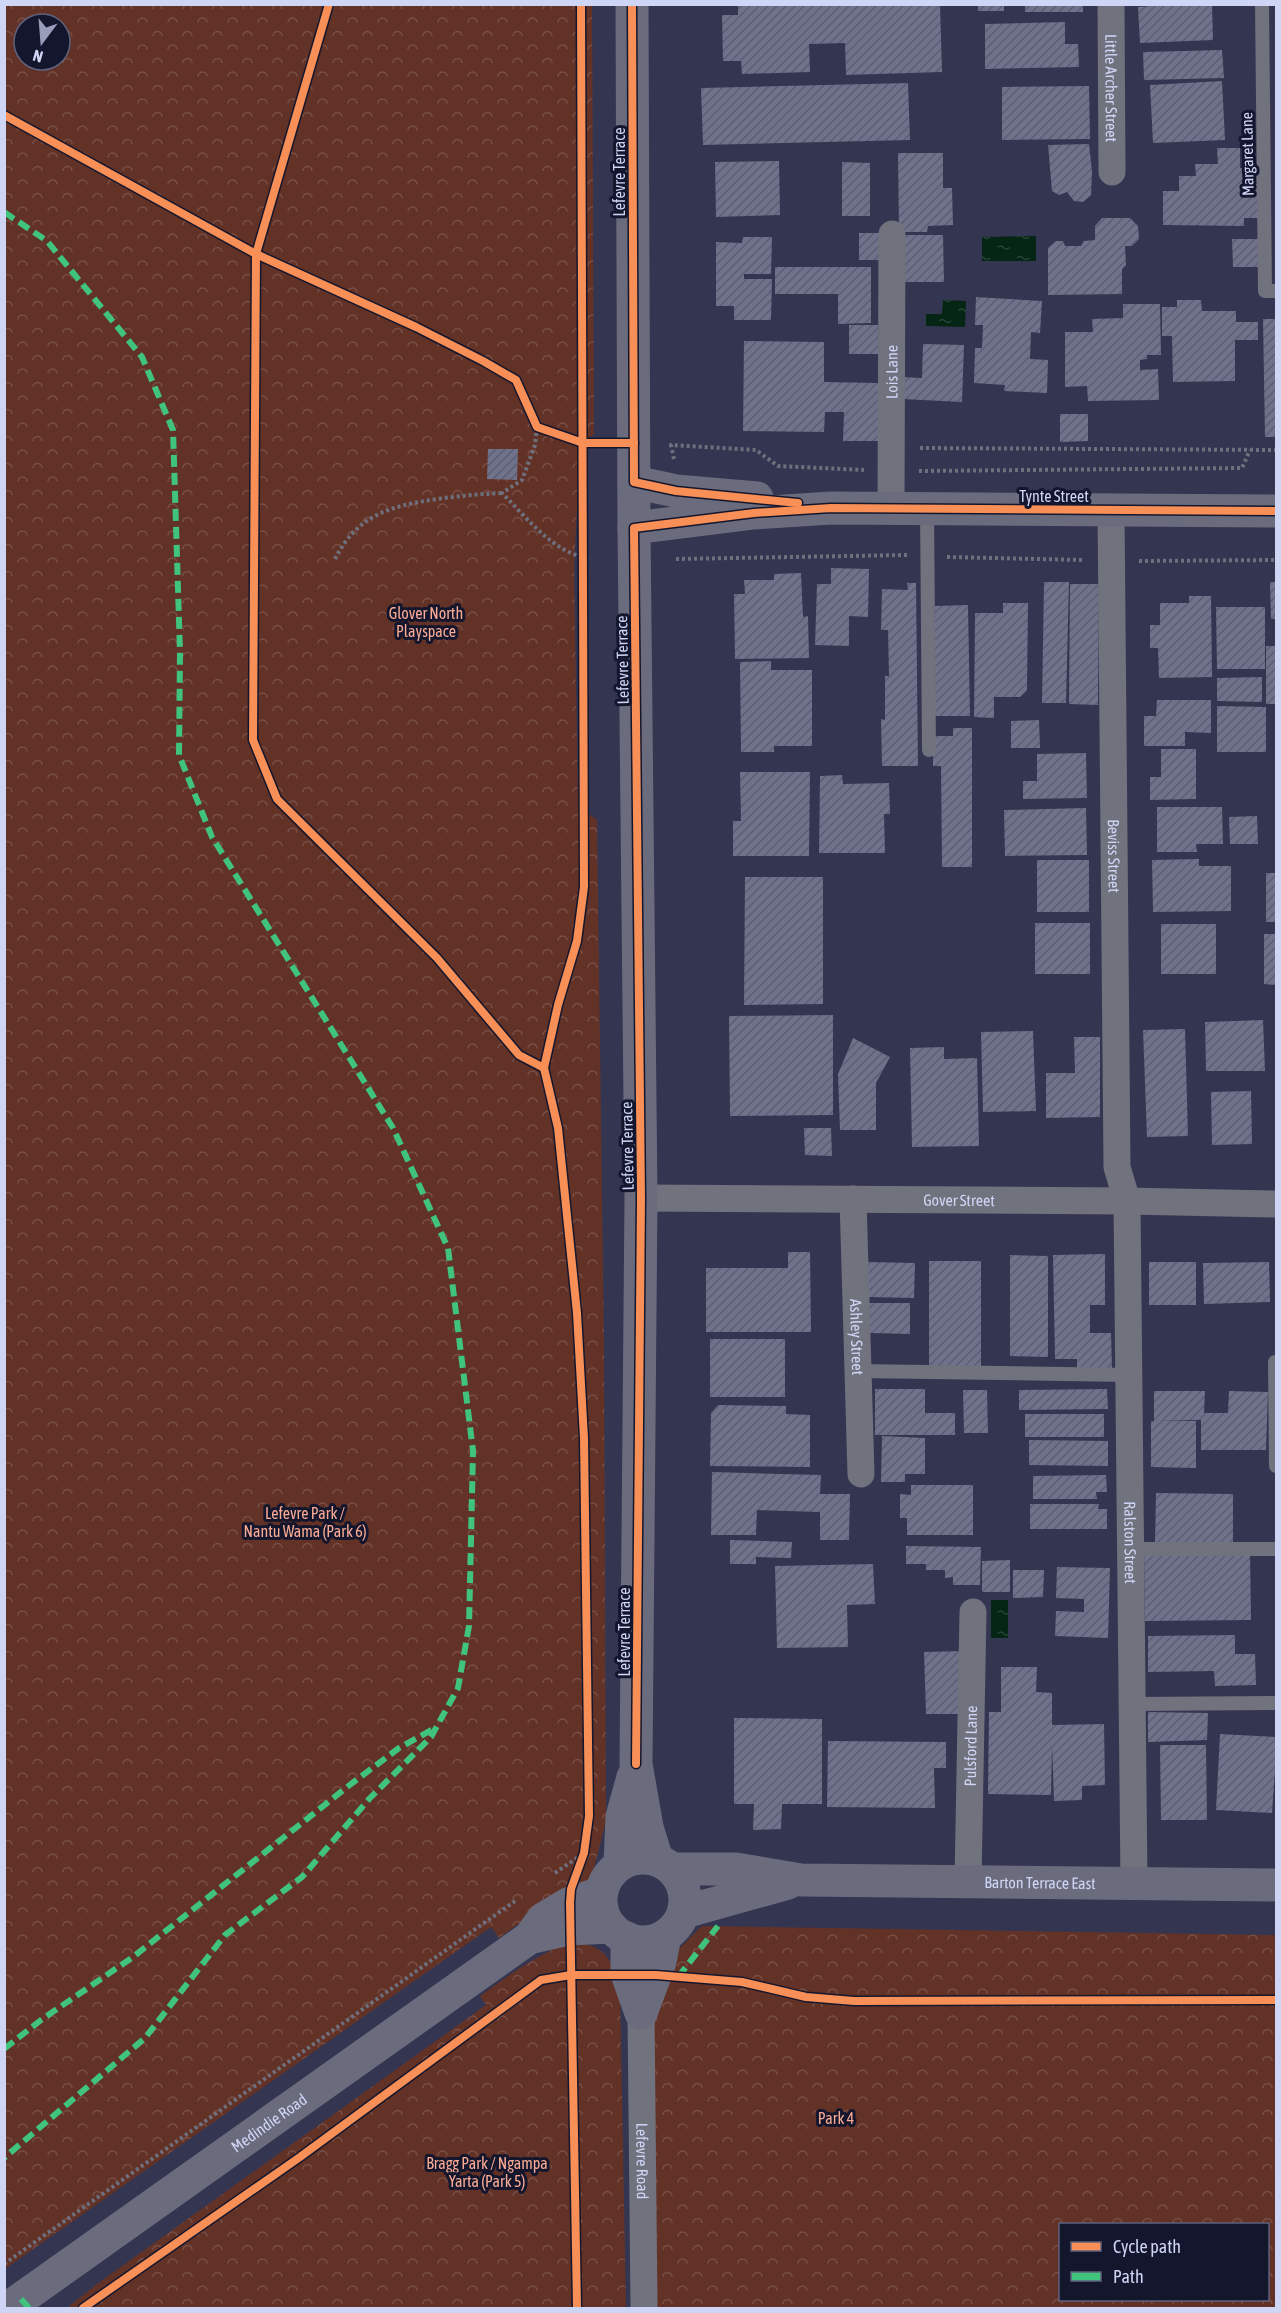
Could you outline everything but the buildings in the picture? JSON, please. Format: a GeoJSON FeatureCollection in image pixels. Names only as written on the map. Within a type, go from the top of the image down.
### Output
{"type":"FeatureCollection","features":[{"type":"Feature","properties":{"kind":"street","name":"Lefevre Terrace"},"geometry":{"type":"LineString","coordinates":[[632,4],[634,528],[641,1198],[636,1764],[647,1827],[665,1864]]}},
{"type":"Feature","properties":{"kind":"street","name":"Little Archer Street"},"geometry":{"type":"LineString","coordinates":[[1111,4],[1112,172]]}},
{"type":"Feature","properties":{"kind":"street","name":"Lois Lane"},"geometry":{"type":"LineString","coordinates":[[891,508],[892,234]]}},
{"type":"Feature","properties":{"kind":"street","name":"Tynte Street"},"geometry":{"type":"LineString","coordinates":[[634,483],[676,491],[831,508]]}},
{"type":"Feature","properties":{"kind":"street","name":"Tynte Street"},"geometry":{"type":"LineString","coordinates":[[634,528],[754,513],[831,508],[1276,511]]}},
{"type":"Feature","properties":{"kind":"street","name":"Beviss Street"},"geometry":{"type":"LineString","coordinates":[[1111,510],[1117,1167],[1127,1201]]}},
{"type":"Feature","properties":{"kind":"street","name":"Gover Street"},"geometry":{"type":"LineString","coordinates":[[641,1198],[1276,1204]]}},
{"type":"Feature","properties":{"kind":"street","name":"Ashley Street"},"geometry":{"type":"LineString","coordinates":[[853,1199],[861,1474]]}},
{"type":"Feature","properties":{"kind":"street","name":"Ralston Street"},"geometry":{"type":"LineString","coordinates":[[1127,1201],[1134,1884]]}},
{"type":"Feature","properties":{"kind":"street","name":"Pulsford Lane"},"geometry":{"type":"LineString","coordinates":[[968,1881],[973,1612]]}},
{"type":"Feature","properties":{"kind":"street","name":"Lefevre Terrace"},"geometry":{"type":"LineString","coordinates":[[620,1864],[622,1817],[636,1764]]}},
{"type":"Feature","properties":{"kind":"street"},"geometry":{"type":"LineString","coordinates":[[638,1858],[665,1864],[684,1889],[675,1924],[646,1942],[619,1933],[602,1911],[601,1893],[608,1876],[620,1864],[638,1858]]}},
{"type":"Feature","properties":{"kind":"street","name":"Barton Terrace East"},"geometry":{"type":"LineString","coordinates":[[665,1864],[736,1869],[801,1880],[1276,1885]]}},
{"type":"Feature","properties":{"kind":"street","name":"Barton Terrace East"},"geometry":{"type":"LineString","coordinates":[[675,1924],[801,1880]]}},
{"type":"Feature","properties":{"kind":"street","name":"Medindie Road"},"geometry":{"type":"LineString","coordinates":[[8,2308],[529,1938],[543,1919],[570,1903],[579,1902],[601,1893]]}},
{"type":"Feature","properties":{"kind":"street","name":"Lefevre Road"},"geometry":{"type":"LineString","coordinates":[[641,2013],[675,1924]]}},
{"type":"Feature","properties":{"kind":"street","name":"Medindie Road"},"geometry":{"type":"LineString","coordinates":[[529,1938],[569,1929],[619,1933]]}},
{"type":"Feature","properties":{"kind":"street","name":"Lefevre Road"},"geometry":{"type":"LineString","coordinates":[[619,1933],[627,1974],[641,2013],[644,2308]]}},
{"type":"Feature","properties":{"kind":"lane","name":"Margaret Lane"},"geometry":{"type":"LineString","coordinates":[[1262,4],[1265,291],[1276,291]]}},
{"type":"Feature","properties":{"kind":"lane"},"geometry":{"type":"LineString","coordinates":[[927,508],[929,750]]}},
{"type":"Feature","properties":{"kind":"lane"},"geometry":{"type":"LineString","coordinates":[[1276,1362],[1276,1466]]}},
{"type":"Feature","properties":{"kind":"lane"},"geometry":{"type":"LineString","coordinates":[[857,1371],[1129,1375]]}},
{"type":"Feature","properties":{"kind":"lane"},"geometry":{"type":"LineString","coordinates":[[1130,1549],[1276,1549]]}},
{"type":"Feature","properties":{"kind":"lane"},"geometry":{"type":"LineString","coordinates":[[1132,1704],[1276,1704]]}},
{"type":"Feature","properties":{"kind":"path"},"geometry":{"type":"LineString","coordinates":[[335,559],[342,544],[357,528],[376,515],[403,504],[478,494],[502,494],[522,480],[535,445],[537,428],[532,418]]}},
{"type":"Feature","properties":{"kind":"path"},"geometry":{"type":"LineString","coordinates":[[537,428],[546,430]]}},
{"type":"Feature","properties":{"kind":"path"},"geometry":{"type":"LineString","coordinates":[[675,465],[671,445],[756,450],[778,466],[891,459],[1276,450]]}},
{"type":"Feature","properties":{"kind":"path"},"geometry":{"type":"LineString","coordinates":[[891,459],[1242,468],[1250,450]]}},
{"type":"Feature","properties":{"kind":"path"},"geometry":{"type":"LineString","coordinates":[[502,494],[556,546],[587,558]]}},
{"type":"Feature","properties":{"kind":"path"},"geometry":{"type":"LineString","coordinates":[[584,546],[587,558],[584,569]]}},
{"type":"Feature","properties":{"kind":"path"},"geometry":{"type":"LineString","coordinates":[[676,559],[882,555],[1112,561],[1276,560]]}},
{"type":"Feature","properties":{"kind":"path"},"geometry":{"type":"LineString","coordinates":[[570,1903],[571,1889],[585,1844]]}},
{"type":"Feature","properties":{"kind":"path"},"geometry":{"type":"LineString","coordinates":[[555,1873],[584,1853]]}},
{"type":"Feature","properties":{"kind":"path"},"geometry":{"type":"LineString","coordinates":[[4,2264],[516,1901]]}},
{"type":"Feature","properties":{"kind":"green space","name":"Lefevre Park / Nantu Wama (Park 6)"},"geometry":{"type":"Polygon","coordinates":[[[5,5],[592,5],[594,434],[580,447],[574,568],[578,806],[597,820],[604,1347],[606,1821],[589,1887],[536,1911],[499,1938],[491,1927],[5,2269],[5,5]]]}},
{"type":"Feature","properties":{"kind":"green space","name":"Park 4"},"geometry":{"type":"Polygon","coordinates":[[[702,1926],[1276,1935],[1276,2308],[648,2308],[645,2014],[679,1949],[702,1926]]]}},
{"type":"Feature","properties":{"kind":"green space","name":"Bragg Park / Ngampa Yarta (Park 5)"},"geometry":{"type":"Polygon","coordinates":[[[567,1943],[590,1946],[604,1954],[614,1969],[620,1991],[626,2308],[67,2308],[97,2284],[486,2005],[480,1996],[533,1960],[567,1943]]]}},
{"type":"Feature","properties":{"kind":"water"},"geometry":{"type":"Polygon","coordinates":[[[1036,236],[1036,261],[982,261],[982,237],[1036,236]]]}},
{"type":"Feature","properties":{"kind":"water"},"geometry":{"type":"Polygon","coordinates":[[[943,300],[966,301],[965,327],[926,326],[926,314],[942,314],[943,300]]]}},
{"type":"Feature","properties":{"kind":"water"},"geometry":{"type":"Polygon","coordinates":[[[991,1600],[1008,1600],[1008,1638],[991,1638],[991,1600]]]}},
{"type":"Feature","properties":{"kind":"marked path"},"geometry":{"type":"LineString","coordinates":[[4,212],[47,241],[142,357],[173,430],[180,652],[179,755],[212,837],[393,1128],[448,1248],[473,1451],[469,1626],[458,1688],[431,1737],[370,1798],[302,1877],[225,1935],[145,2038],[4,2158]]}},
{"type":"Feature","properties":{"kind":"marked path"},"geometry":{"type":"LineString","coordinates":[[4,2049],[41,2020],[133,1957],[399,1748],[435,1728]]}},
{"type":"Feature","properties":{"kind":"marked path"},"geometry":{"type":"LineString","coordinates":[[678,1977],[718,1926]]}},
{"type":"Feature","properties":{"kind":"marked path"},"geometry":{"type":"LineString","coordinates":[[21,2299],[29,2308]]}},
{"type":"Feature","properties":{"kind":"cycle path"},"geometry":{"type":"LineString","coordinates":[[329,4],[256,254],[253,740],[277,799],[437,958],[519,1055],[544,1068]]}},
{"type":"Feature","properties":{"kind":"cycle path"},"geometry":{"type":"LineString","coordinates":[[577,2308],[570,1903],[571,1889],[584,1853],[589,1816],[584,1438],[577,1313],[558,1128],[544,1068],[558,1005],[577,941],[584,887],[581,4]]}},
{"type":"Feature","properties":{"kind":"cycle path"},"geometry":{"type":"LineString","coordinates":[[632,4],[634,482],[676,491],[798,503]]}},
{"type":"Feature","properties":{"kind":"cycle path"},"geometry":{"type":"LineString","coordinates":[[4,115],[256,254],[416,327],[516,380],[537,427],[583,443],[634,443]]}},
{"type":"Feature","properties":{"kind":"cycle path"},"geometry":{"type":"LineString","coordinates":[[636,1764],[641,1198],[634,528],[754,513],[831,508],[1276,511]]}},
{"type":"Feature","properties":{"kind":"cycle path"},"geometry":{"type":"LineString","coordinates":[[83,2308],[300,2157],[541,1980],[571,1975],[656,1975],[742,1982],[806,1997],[854,2001],[1276,2000]]}},
{"type":"Feature","properties":{"kind":"park label","name":"Glover North Playspace"},"geometry":{"type":"Point","coordinates":[426,622]}}]}
